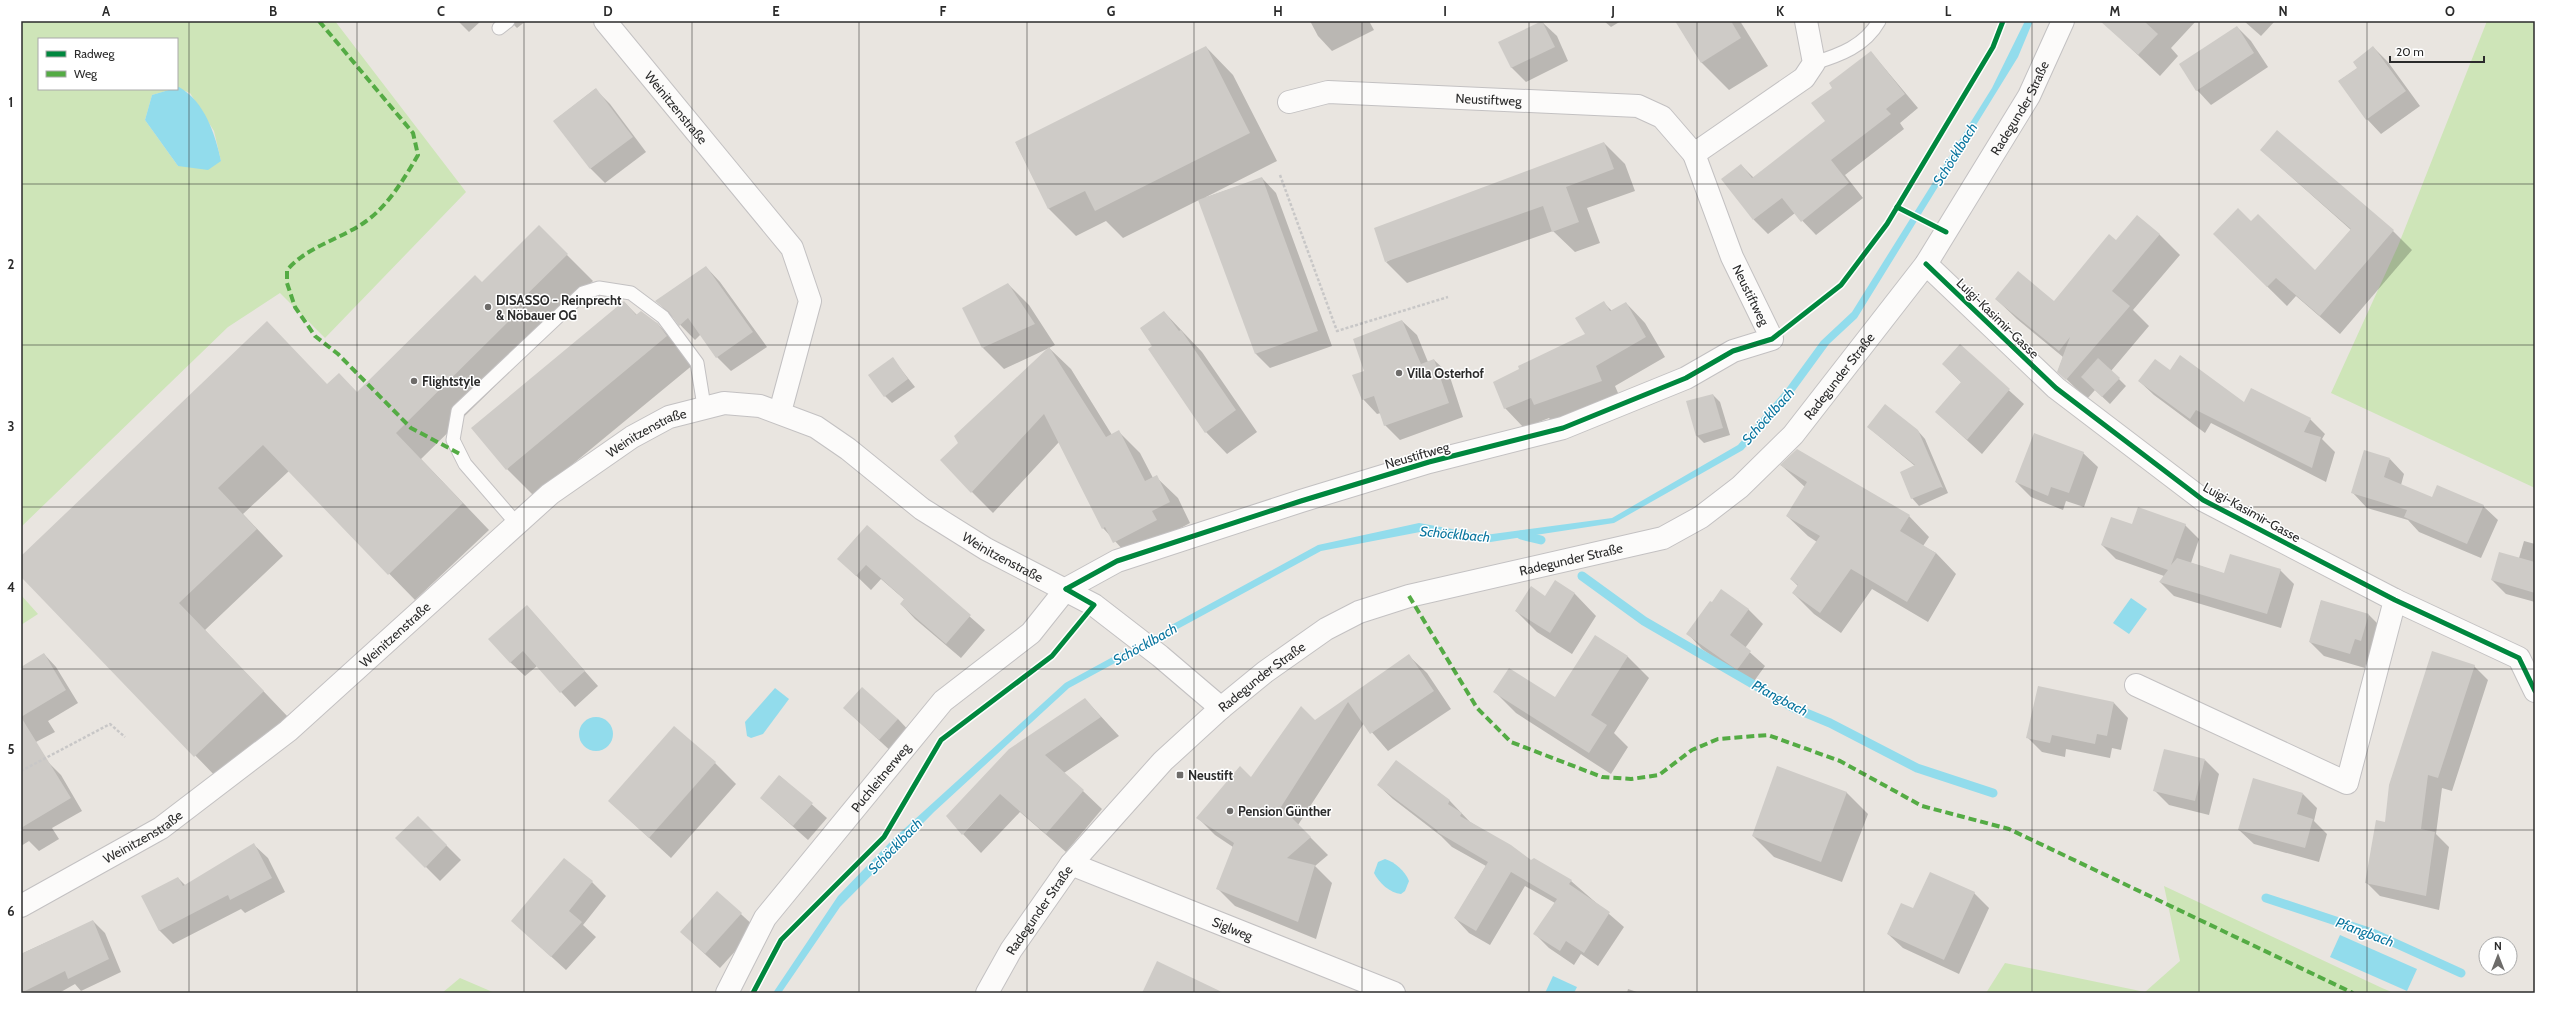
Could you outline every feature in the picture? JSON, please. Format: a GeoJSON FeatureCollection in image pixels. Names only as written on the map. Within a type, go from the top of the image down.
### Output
{"type":"FeatureCollection","features":[{"type":"Feature","properties":{"kind":"street","name":"Weinitzenstraße"},"geometry":{"type":"LineString","coordinates":[[605,21],[792,248],[810,301],[780,412]]}},
{"type":"Feature","properties":{"kind":"street"},"geometry":{"type":"LineString","coordinates":[[1694,154],[1804,78],[1814,63],[1806,21]]}},
{"type":"Feature","properties":{"kind":"street","name":"Radegunder Straße"},"geometry":{"type":"LineString","coordinates":[[987,993],[1011,950],[1071,864],[1116,817],[1163,761],[1221,708],[1265,672],[1326,629],[1359,612],[1409,596],[1663,538],[1701,517],[1740,487],[1793,435],[1926,264],[2029,96],[2063,21]]}},
{"type":"Feature","properties":{"kind":"street","name":"Neustiftweg"},"geometry":{"type":"LineString","coordinates":[[1066,589],[1117,561],[1301,501],[1429,462],[1564,428],[1686,378],[1734,351],[1772,339],[1732,257],[1694,154],[1662,117],[1638,106],[1328,92],[1289,102]]}},
{"type":"Feature","properties":{"kind":"street","name":"Luigi-Kasimir-Gasse"},"geometry":{"type":"LineString","coordinates":[[1926,264],[2056,388],[2203,500],[2396,600],[2519,658],[2535,691]]}},
{"type":"Feature","properties":{"kind":"street","name":"Weinitzenstraße"},"geometry":{"type":"LineString","coordinates":[[21,906],[161,828],[288,731],[550,494],[632,437],[669,417],[704,406],[724,403],[760,406],[780,412],[816,427],[848,449],[922,508],[986,549],[1066,589],[1094,605],[1160,656],[1221,708]]}},
{"type":"Feature","properties":{"kind":"street","name":"Puchleitnerweg"},"geometry":{"type":"LineString","coordinates":[[727,993],[765,918],[943,701],[1031,633],[1066,589]]}},
{"type":"Feature","properties":{"kind":"street"},"geometry":{"type":"LineString","coordinates":[[2136,685],[2347,783],[2396,600]]}},
{"type":"Feature","properties":{"kind":"street","name":"Siglweg"},"geometry":{"type":"LineString","coordinates":[[1071,864],[1394,993]]}},
{"type":"Feature","properties":{"kind":"lane"},"geometry":{"type":"LineString","coordinates":[[1814,63],[1846,53],[1872,34],[1879,21]]}},
{"type":"Feature","properties":{"kind":"lane"},"geometry":{"type":"LineString","coordinates":[[517,524],[464,464],[453,440],[458,411],[583,292],[599,288],[631,292],[663,317],[697,363],[704,406]]}},
{"type":"Feature","properties":{"kind":"path"},"geometry":{"type":"LineString","coordinates":[[1280,175],[1337,331],[1448,297]]}},
{"type":"Feature","properties":{"kind":"path"},"geometry":{"type":"LineString","coordinates":[[21,771],[110,724],[125,737]]}},
{"type":"Feature","properties":{"kind":"green space"},"geometry":{"type":"Polygon","coordinates":[[[21,21],[335,21],[466,192],[325,338],[280,293],[228,327],[21,527],[21,21]],[[38,38],[38,90],[170,90],[152,95],[145,120],[178,166],[221,161],[214,131],[190,93],[178,88],[178,38],[38,38]]]}},
{"type":"Feature","properties":{"kind":"green space"},"geometry":{"type":"Polygon","coordinates":[[[2487,21],[2535,21],[2535,488],[2331,393],[2398,246],[2487,21]]]}},
{"type":"Feature","properties":{"kind":"green space"},"geometry":{"type":"Polygon","coordinates":[[[21,595],[38,614],[21,625],[21,595]]]}},
{"type":"Feature","properties":{"kind":"green space"},"geometry":{"type":"Polygon","coordinates":[[[2164,886],[2394,993],[1986,993],[2005,963],[2145,992],[2180,961],[2164,886]]]}},
{"type":"Feature","properties":{"kind":"green space"},"geometry":{"type":"Polygon","coordinates":[[[460,978],[495,993],[442,993],[460,978]]]}},
{"type":"Feature","properties":{"kind":"water","name":"Schöcklbach"},"geometry":{"type":"Polygon","coordinates":[[[2025,21],[2033,21],[2018,57],[1857,318],[1829,344],[1791,396],[1743,450],[1614,523],[1484,543],[1420,532],[1321,551],[1069,688],[934,812],[840,907],[781,993],[773,993],[838,896],[892,840],[1065,683],[1318,545],[1419,523],[1485,535],[1612,518],[1738,445],[1786,389],[1821,341],[1852,312],[1992,88],[2025,21]]]}},
{"type":"Feature","properties":{"kind":"water"},"geometry":{"type":"Polygon","coordinates":[[[178,87],[188,93],[196,101],[208,120],[216,140],[221,161],[208,170],[178,166],[145,120],[152,95],[169,90],[178,90],[178,87]]]}},
{"type":"Feature","properties":{"kind":"water"},"geometry":{"type":"Polygon","coordinates":[[[2131,598],[2147,609],[2129,634],[2113,623],[2131,598]]]}},
{"type":"Feature","properties":{"kind":"water"},"geometry":{"type":"Polygon","coordinates":[[[775,688],[789,699],[763,734],[751,738],[747,736],[745,722],[775,688]]]}},
{"type":"Feature","properties":{"kind":"water"},"geometry":{"type":"Polygon","coordinates":[[[593,717],[599,717],[603,718],[610,724],[613,734],[612,741],[606,748],[599,751],[593,751],[589,750],[582,744],[579,737],[579,731],[580,727],[586,720],[593,717]]]}},
{"type":"Feature","properties":{"kind":"water"},"geometry":{"type":"Polygon","coordinates":[[[1385,859],[1399,867],[1409,881],[1405,891],[1401,894],[1393,892],[1385,887],[1374,873],[1378,862],[1385,859]]]}},
{"type":"Feature","properties":{"kind":"water"},"geometry":{"type":"Polygon","coordinates":[[[2340,935],[2417,969],[2407,991],[2330,957],[2340,935]]]}},
{"type":"Feature","properties":{"kind":"water"},"geometry":{"type":"Polygon","coordinates":[[[1553,976],[1577,987],[1574,993],[1545,993],[1553,976]]]}},
{"type":"Feature","properties":{"kind":"pier"},"geometry":{"type":"Polygon","coordinates":[[[1167,625],[1175,631],[1127,659],[1120,651],[1167,625]]]}},
{"type":"Feature","properties":{"kind":"building"},"geometry":{"type":"Polygon","coordinates":[[[1542,21],[1555,47],[1511,68],[1498,42],[1542,21]]]}},
{"type":"Feature","properties":{"kind":"building"},"geometry":{"type":"Polygon","coordinates":[[[1675,21],[1731,21],[1741,38],[1701,63],[1675,21]]]}},
{"type":"Feature","properties":{"kind":"building"},"geometry":{"type":"Polygon","coordinates":[[[2100,21],[2144,21],[2158,34],[2138,55],[2100,21]]]}},
{"type":"Feature","properties":{"kind":"building"},"geometry":{"type":"Polygon","coordinates":[[[2237,26],[2254,53],[2196,91],[2179,64],[2237,26]]]}},
{"type":"Feature","properties":{"kind":"building"},"geometry":{"type":"Polygon","coordinates":[[[1206,46],[1250,133],[1095,211],[1085,191],[1048,209],[1015,142],[1206,46]]]}},
{"type":"Feature","properties":{"kind":"building"},"geometry":{"type":"Polygon","coordinates":[[[2373,46],[2406,91],[2366,120],[2338,81],[2357,68],[2353,62],[2373,46]]]}},
{"type":"Feature","properties":{"kind":"building"},"geometry":{"type":"Polygon","coordinates":[[[1871,51],[1905,94],[1886,109],[1891,114],[1831,160],[1849,183],[1801,222],[1782,198],[1753,220],[1721,179],[1741,164],[1752,178],[1825,121],[1811,103],[1832,88],[1829,83],[1871,51]]]}},
{"type":"Feature","properties":{"kind":"building"},"geometry":{"type":"Polygon","coordinates":[[[596,88],[633,137],[590,169],[553,121],[596,88]]]}},
{"type":"Feature","properties":{"kind":"building"},"geometry":{"type":"Polygon","coordinates":[[[2277,130],[2394,230],[2320,316],[2276,278],[2267,287],[2213,234],[2238,208],[2251,221],[2258,214],[2315,270],[2351,229],[2260,150],[2277,130]]]}},
{"type":"Feature","properties":{"kind":"building"},"geometry":{"type":"Polygon","coordinates":[[[1604,142],[1614,169],[1566,187],[1579,222],[1552,232],[1543,206],[1385,262],[1374,228],[1604,142]]]}},
{"type":"Feature","properties":{"kind":"building"},"geometry":{"type":"Polygon","coordinates":[[[1262,177],[1318,331],[1255,354],[1198,200],[1262,177]]]}},
{"type":"Feature","properties":{"kind":"building"},"geometry":{"type":"Polygon","coordinates":[[[2137,215],[2160,234],[2112,291],[2130,306],[2066,380],[2057,372],[2070,337],[2059,351],[1995,299],[2018,271],[2054,301],[2109,234],[2116,240],[2137,215]]]}},
{"type":"Feature","properties":{"kind":"building"},"geometry":{"type":"Polygon","coordinates":[[[539,225],[568,254],[510,311],[515,315],[396,433],[463,503],[388,575],[263,445],[218,488],[257,529],[179,603],[264,691],[194,757],[21,577],[21,556],[267,321],[327,384],[339,373],[357,392],[475,275],[482,282],[539,225]]]}},
{"type":"Feature","properties":{"kind":"building"},"geometry":{"type":"Polygon","coordinates":[[[706,266],[753,332],[716,358],[688,318],[679,326],[669,312],[655,301],[706,266]]]}},
{"type":"Feature","properties":{"kind":"building"},"geometry":{"type":"Polygon","coordinates":[[[1008,283],[1035,324],[982,348],[962,308],[1008,283]]]}},
{"type":"Feature","properties":{"kind":"building"},"geometry":{"type":"Polygon","coordinates":[[[624,301],[636,315],[641,311],[657,323],[667,336],[506,470],[471,428],[624,301]]]}},
{"type":"Feature","properties":{"kind":"building"},"geometry":{"type":"Polygon","coordinates":[[[1604,301],[1610,311],[1626,302],[1646,337],[1596,366],[1602,381],[1534,405],[1531,398],[1504,409],[1493,382],[1519,369],[1518,366],[1585,334],[1575,318],[1604,301]]]}},
{"type":"Feature","properties":{"kind":"building"},"geometry":{"type":"Polygon","coordinates":[[[1164,311],[1179,331],[1181,330],[1236,410],[1205,433],[1148,349],[1152,346],[1140,328],[1164,311]]]}},
{"type":"Feature","properties":{"kind":"building","name":"Villa Osterhof"},"geometry":{"type":"Polygon","coordinates":[[[1402,320],[1421,364],[1434,359],[1449,403],[1384,426],[1374,396],[1362,400],[1352,375],[1364,371],[1353,339],[1402,320]]]}},
{"type":"Feature","properties":{"kind":"building"},"geometry":{"type":"Polygon","coordinates":[[[1960,344],[2010,389],[1967,440],[1935,412],[1961,382],[1942,364],[1960,344]]]}},
{"type":"Feature","properties":{"kind":"building"},"geometry":{"type":"Polygon","coordinates":[[[1049,347],[1106,437],[1119,430],[1145,481],[1157,475],[1170,502],[1152,511],[1157,520],[1113,543],[1105,527],[1102,529],[1044,414],[971,493],[940,460],[958,443],[954,436],[1049,347]]]}},
{"type":"Feature","properties":{"kind":"building"},"geometry":{"type":"Polygon","coordinates":[[[2180,355],[2244,402],[2251,388],[2311,418],[2304,432],[2321,437],[2312,468],[2196,410],[2190,419],[2138,381],[2155,359],[2170,370],[2180,355]]]}},
{"type":"Feature","properties":{"kind":"building"},"geometry":{"type":"Polygon","coordinates":[[[893,357],[908,379],[884,397],[868,375],[893,357]]]}},
{"type":"Feature","properties":{"kind":"building"},"geometry":{"type":"Polygon","coordinates":[[[2098,358],[2120,378],[2102,397],[2081,377],[2098,358]]]}},
{"type":"Feature","properties":{"kind":"building"},"geometry":{"type":"Polygon","coordinates":[[[1713,394],[1723,428],[1696,436],[1686,401],[1713,394]]]}},
{"type":"Feature","properties":{"kind":"building"},"geometry":{"type":"Polygon","coordinates":[[[1885,404],[1918,430],[1943,488],[1941,487],[1911,499],[1900,472],[1915,465],[1867,427],[1885,404]]]}},
{"type":"Feature","properties":{"kind":"building"},"geometry":{"type":"Polygon","coordinates":[[[2034,433],[2084,452],[2069,493],[2051,487],[2048,496],[2015,482],[2034,433]]]}},
{"type":"Feature","properties":{"kind":"building"},"geometry":{"type":"Polygon","coordinates":[[[1797,449],[1910,515],[1900,531],[1936,553],[1907,602],[1851,569],[1820,613],[1792,593],[1798,585],[1790,579],[1820,536],[1786,516],[1807,482],[1780,465],[1797,449]]]}},
{"type":"Feature","properties":{"kind":"building"},"geometry":{"type":"Polygon","coordinates":[[[2364,450],[2390,458],[2384,477],[2432,497],[2437,485],[2484,505],[2467,544],[2404,517],[2407,510],[2351,493],[2364,450]]]}},
{"type":"Feature","properties":{"kind":"building"},"geometry":{"type":"Polygon","coordinates":[[[2138,507],[2186,524],[2171,565],[2177,558],[2224,573],[2230,554],[2281,569],[2267,614],[2159,582],[2168,570],[2101,545],[2111,517],[2132,524],[2138,507]]]}},
{"type":"Feature","properties":{"kind":"building"},"geometry":{"type":"Polygon","coordinates":[[[867,525],[971,615],[946,644],[900,604],[904,599],[866,565],[856,576],[837,559],[867,525]]]}},
{"type":"Feature","properties":{"kind":"building"},"geometry":{"type":"Polygon","coordinates":[[[2499,552],[2535,562],[2535,593],[2491,580],[2499,552]]]}},
{"type":"Feature","properties":{"kind":"building"},"geometry":{"type":"Polygon","coordinates":[[[1555,580],[1575,593],[1550,633],[1515,611],[1531,586],[1545,596],[1555,580]]]}},
{"type":"Feature","properties":{"kind":"building"},"geometry":{"type":"Polygon","coordinates":[[[1721,589],[1749,609],[1730,635],[1751,651],[1737,670],[1686,634],[1710,601],[1712,602],[1721,589]]]}},
{"type":"Feature","properties":{"kind":"building"},"geometry":{"type":"Polygon","coordinates":[[[2321,600],[2369,614],[2361,641],[2355,639],[2350,654],[2309,642],[2321,600]]]}},
{"type":"Feature","properties":{"kind":"building"},"geometry":{"type":"Polygon","coordinates":[[[527,605],[585,671],[560,693],[523,651],[510,663],[488,639],[527,605]]]}},
{"type":"Feature","properties":{"kind":"building"},"geometry":{"type":"Polygon","coordinates":[[[1595,635],[1628,656],[1591,715],[1607,725],[1589,753],[1493,692],[1509,668],[1555,697],[1595,635]]]}},
{"type":"Feature","properties":{"kind":"building"},"geometry":{"type":"Polygon","coordinates":[[[2432,651],[2475,665],[2438,778],[2428,775],[2421,829],[2435,832],[2426,896],[2365,883],[2376,820],[2385,822],[2389,785],[2432,651]]]}},
{"type":"Feature","properties":{"kind":"building"},"geometry":{"type":"Polygon","coordinates":[[[44,653],[66,690],[21,717],[21,667],[44,653]]]}},
{"type":"Feature","properties":{"kind":"building"},"geometry":{"type":"Polygon","coordinates":[[[1409,654],[1434,691],[1370,734],[1348,702],[1281,807],[1311,837],[1287,858],[1315,865],[1298,922],[1216,889],[1234,843],[1196,818],[1240,766],[1251,777],[1301,706],[1315,720],[1409,654]]]}},
{"type":"Feature","properties":{"kind":"building"},"geometry":{"type":"Polygon","coordinates":[[[2038,686],[2114,702],[2107,736],[2097,734],[2095,744],[2052,735],[2050,743],[2026,738],[2038,686]]]}},
{"type":"Feature","properties":{"kind":"building"},"geometry":{"type":"Polygon","coordinates":[[[862,687],[898,719],[879,740],[843,708],[862,687]]]}},
{"type":"Feature","properties":{"kind":"building"},"geometry":{"type":"Polygon","coordinates":[[[1085,698],[1101,717],[1045,755],[1084,790],[1046,834],[1000,794],[962,835],[946,816],[1009,749],[1085,698]]]}},
{"type":"Feature","properties":{"kind":"building"},"geometry":{"type":"Polygon","coordinates":[[[21,717],[71,798],[21,828],[21,717]]]}},
{"type":"Feature","properties":{"kind":"building"},"geometry":{"type":"Polygon","coordinates":[[[674,726],[716,762],[649,838],[608,801],[674,726]]]}},
{"type":"Feature","properties":{"kind":"building"},"geometry":{"type":"Polygon","coordinates":[[[2164,749],[2205,759],[2195,801],[2153,791],[2164,749]]]}},
{"type":"Feature","properties":{"kind":"building"},"geometry":{"type":"Polygon","coordinates":[[[1396,760],[1450,800],[1448,804],[1462,813],[1460,816],[1511,845],[1531,860],[1534,858],[1572,880],[1569,884],[1610,912],[1584,953],[1566,941],[1560,951],[1533,934],[1557,899],[1511,872],[1476,931],[1454,918],[1488,862],[1437,832],[1438,831],[1377,785],[1396,760]]]}},
{"type":"Feature","properties":{"kind":"building"},"geometry":{"type":"Polygon","coordinates":[[[1777,766],[1847,792],[1821,862],[1752,836],[1777,766]]]}},
{"type":"Feature","properties":{"kind":"building"},"geometry":{"type":"Polygon","coordinates":[[[779,775],[813,803],[793,826],[760,798],[779,775]]]}},
{"type":"Feature","properties":{"kind":"building"},"geometry":{"type":"Polygon","coordinates":[[[2253,778],[2303,793],[2297,814],[2313,819],[2305,848],[2238,830],[2253,778]]]}},
{"type":"Feature","properties":{"kind":"building"},"geometry":{"type":"Polygon","coordinates":[[[418,816],[447,845],[425,868],[395,838],[418,816]]]}},
{"type":"Feature","properties":{"kind":"building"},"geometry":{"type":"Polygon","coordinates":[[[254,843],[272,878],[230,900],[228,895],[159,931],[141,896],[178,877],[183,886],[254,843]]]}},
{"type":"Feature","properties":{"kind":"building"},"geometry":{"type":"Polygon","coordinates":[[[564,858],[593,881],[569,911],[582,922],[551,957],[511,921],[564,858]]]}},
{"type":"Feature","properties":{"kind":"building"},"geometry":{"type":"Polygon","coordinates":[[[1930,872],[1975,892],[1944,960],[1887,934],[1901,903],[1913,908],[1930,872]]]}},
{"type":"Feature","properties":{"kind":"building"},"geometry":{"type":"Polygon","coordinates":[[[717,891],[742,913],[705,954],[680,932],[717,891]]]}},
{"type":"Feature","properties":{"kind":"building"},"geometry":{"type":"Polygon","coordinates":[[[93,920],[109,959],[68,979],[65,971],[21,993],[21,954],[93,920]]]}},
{"type":"Feature","properties":{"kind":"building"},"geometry":{"type":"Polygon","coordinates":[[[1157,961],[1224,993],[1142,993],[1157,961]]]}},
{"type":"Feature","properties":{"kind":"waterway","name":"Pfangbach"},"geometry":{"type":"LineString","coordinates":[[1521,535],[1541,540]]}},
{"type":"Feature","properties":{"kind":"waterway","name":"Pfangbach"},"geometry":{"type":"LineString","coordinates":[[1582,576],[1644,621],[1794,708],[1830,723],[1917,768],[1993,793]]}},
{"type":"Feature","properties":{"kind":"waterway","name":"Pfangbach"},"geometry":{"type":"LineString","coordinates":[[2266,898],[2375,934],[2461,973]]}},
{"type":"Feature","properties":{"kind":"marked path"},"geometry":{"type":"LineString","coordinates":[[319,21],[413,133],[418,155],[401,183],[373,216],[355,228],[314,249],[295,262],[287,270],[287,283],[295,307],[315,336],[338,354],[411,428],[460,454]]}},
{"type":"Feature","properties":{"kind":"marked path"},"geometry":{"type":"LineString","coordinates":[[1409,596],[1477,708],[1511,742],[1602,777],[1631,779],[1659,775],[1692,750],[1718,739],[1768,735],[1840,761],[1922,806],[2009,829],[2353,993]]}},
{"type":"Feature","properties":{"kind":"cycle path"},"geometry":{"type":"LineString","coordinates":[[1066,589],[1117,561],[1301,501],[1429,462],[1563,428],[1686,378],[1733,351],[1772,339],[1841,285],[1887,224],[1993,47],[2003,21]]}},
{"type":"Feature","properties":{"kind":"cycle path"},"geometry":{"type":"LineString","coordinates":[[1897,207],[1946,232]]}},
{"type":"Feature","properties":{"kind":"cycle path"},"geometry":{"type":"LineString","coordinates":[[1926,264],[2056,388],[2203,500],[2395,600],[2519,658],[2535,691]]}},
{"type":"Feature","properties":{"kind":"cycle path"},"geometry":{"type":"LineString","coordinates":[[753,993],[781,940],[884,837],[941,740],[1052,656],[1094,605],[1066,589]]}},
{"type":"Feature","properties":{"kind":"place","name":"DISASSO - Reinprecht & Nöbauer OG"},"geometry":{"type":"Point","coordinates":[488,307]}},
{"type":"Feature","properties":{"kind":"place","name":"Villa Osterhof"},"geometry":{"type":"Point","coordinates":[1399,373]}},
{"type":"Feature","properties":{"kind":"place","name":"Flightstyle"},"geometry":{"type":"Point","coordinates":[414,381]}},
{"type":"Feature","properties":{"kind":"place","name":"Neustift"},"geometry":{"type":"Point","coordinates":[1180,775]}},
{"type":"Feature","properties":{"kind":"place","name":"Pension Günther"},"geometry":{"type":"Point","coordinates":[1230,811]}}]}
